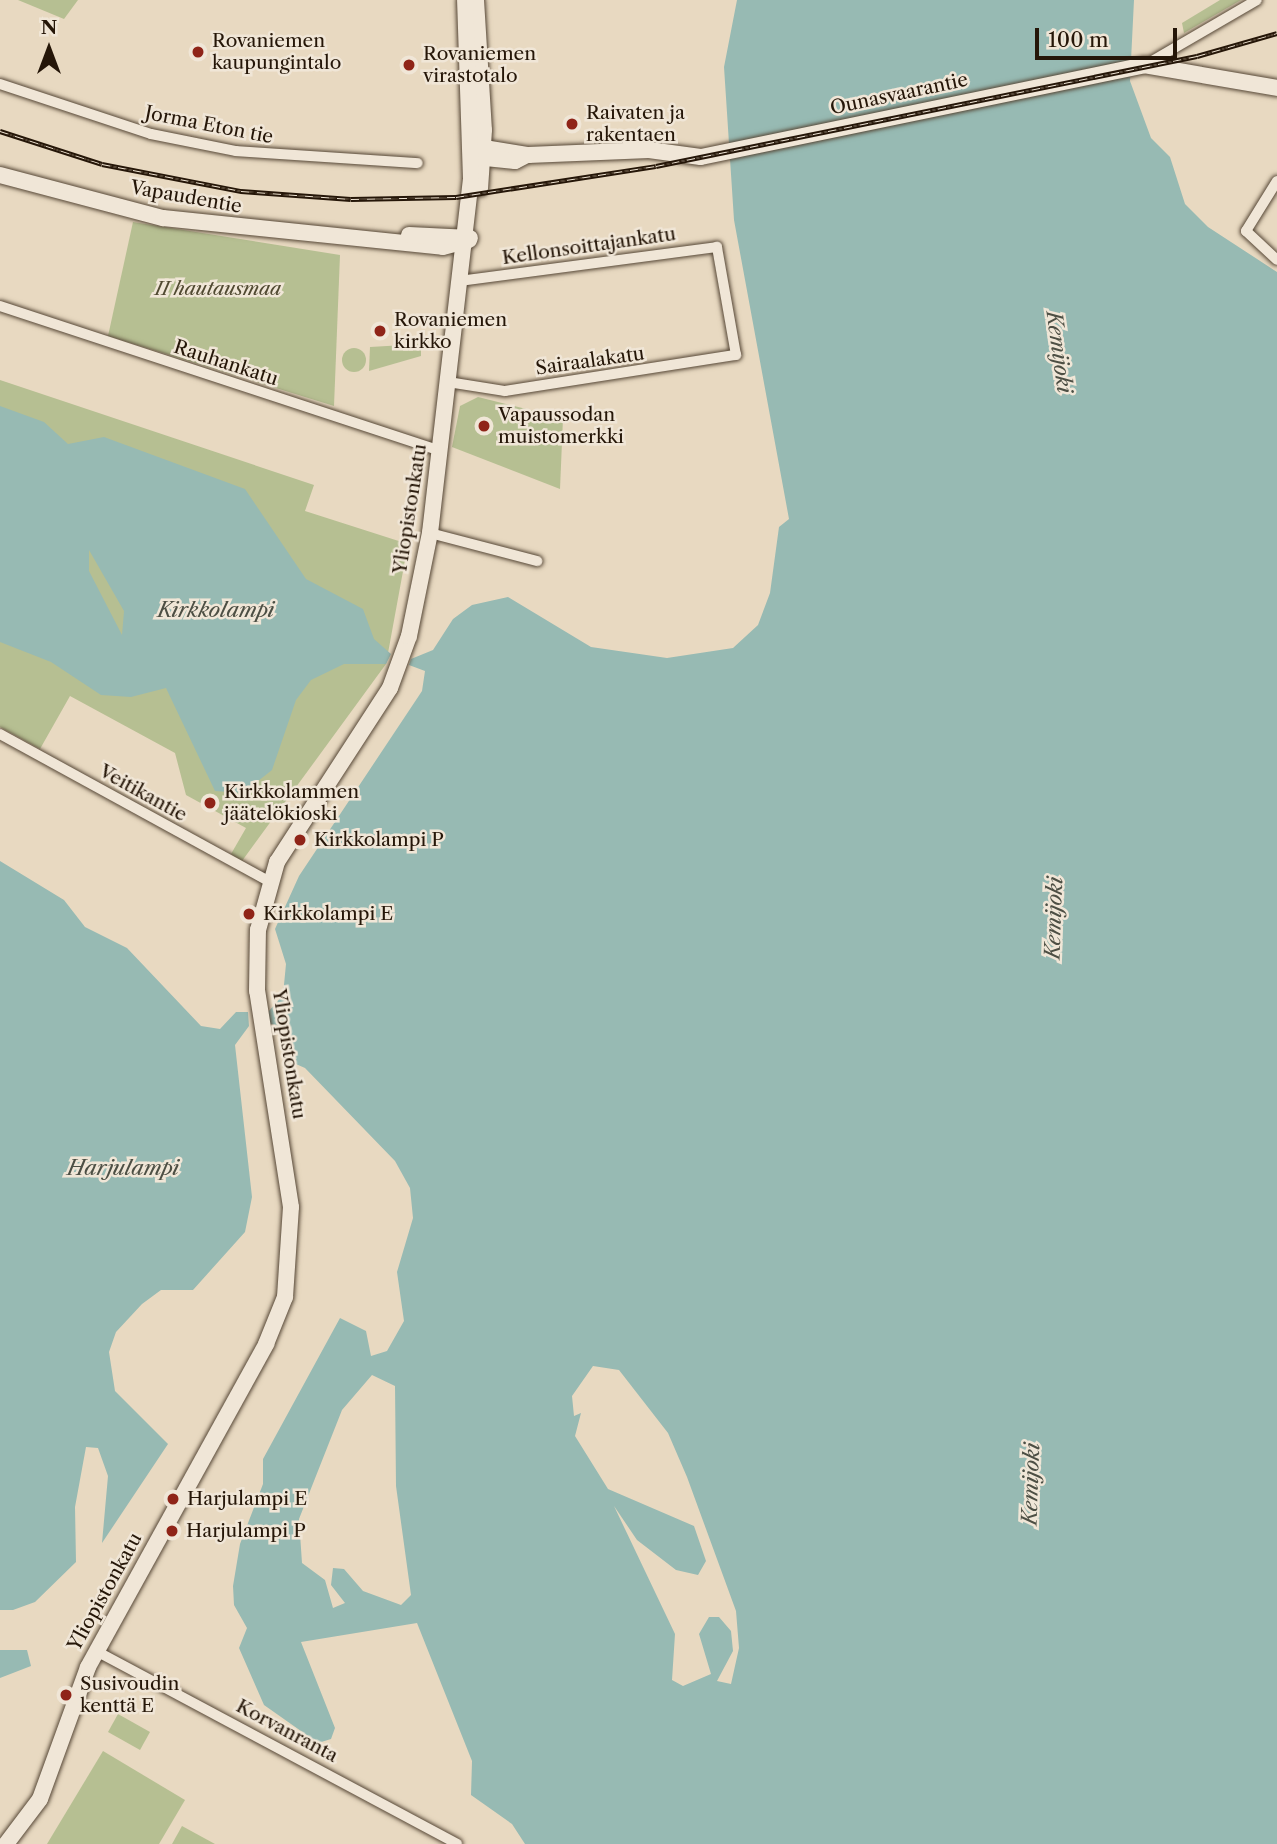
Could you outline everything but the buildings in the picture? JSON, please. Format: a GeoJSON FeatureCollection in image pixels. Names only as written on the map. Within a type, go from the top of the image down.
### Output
{"type":"FeatureCollection","features":[{"type":"Feature","properties":{"kind":"street"},"geometry":{"type":"LineString","coordinates":[[465,0],[479,155]]}},
{"type":"Feature","properties":{"kind":"street"},"geometry":{"type":"LineString","coordinates":[[476,0],[479,155]]}},
{"type":"Feature","properties":{"kind":"street"},"geometry":{"type":"LineString","coordinates":[[1144,65],[1175,50],[1257,0]]}},
{"type":"Feature","properties":{"kind":"street"},"geometry":{"type":"LineString","coordinates":[[1175,50],[1183,72]]}},
{"type":"Feature","properties":{"kind":"street","name":"Ounasvaarantie"},"geometry":{"type":"LineString","coordinates":[[479,155],[649,150],[701,157],[1144,65],[1277,88]]}},
{"type":"Feature","properties":{"kind":"street","name":"Jorma Eton tie"},"geometry":{"type":"LineString","coordinates":[[0,84],[151,134],[236,151],[418,163]]}},
{"type":"Feature","properties":{"kind":"street","name":"Yliopistonkatu"},"geometry":{"type":"LineString","coordinates":[[6,1844],[42,1788],[98,1652],[266,1344],[285,1297],[291,1207],[257,991],[258,930],[269,881],[399,670],[430,533],[465,239],[479,155]]}},
{"type":"Feature","properties":{"kind":"street","name":"Vapaudentie"},"geometry":{"type":"LineString","coordinates":[[0,175],[163,218],[368,238],[465,239]]}},
{"type":"Feature","properties":{"kind":"street"},"geometry":{"type":"LineString","coordinates":[[1277,181],[1247,231],[1277,260]]}},
{"type":"Feature","properties":{"kind":"street","name":"Yliopistonkatu"},"geometry":{"type":"LineString","coordinates":[[457,310],[466,281],[465,239]]}},
{"type":"Feature","properties":{"kind":"street","name":"Kellonsoittajankatu"},"geometry":{"type":"LineString","coordinates":[[466,281],[717,247],[736,355]]}},
{"type":"Feature","properties":{"kind":"street","name":"Rauhankatu"},"geometry":{"type":"LineString","coordinates":[[0,306],[441,451]]}},
{"type":"Feature","properties":{"kind":"street","name":"Sairaalakatu"},"geometry":{"type":"LineString","coordinates":[[448,382],[505,391],[736,355]]}},
{"type":"Feature","properties":{"kind":"street"},"geometry":{"type":"LineString","coordinates":[[430,533],[537,561]]}},
{"type":"Feature","properties":{"kind":"street","name":"Veitikantie"},"geometry":{"type":"LineString","coordinates":[[0,734],[269,881]]}},
{"type":"Feature","properties":{"kind":"street","name":"Korvanranta"},"geometry":{"type":"LineString","coordinates":[[98,1652],[457,1844]]}},
{"type":"Feature","properties":{"kind":"street","name":"Yliopistonkatu"},"geometry":{"type":"LineString","coordinates":[[0,1837],[42,1788]]}},
{"type":"Feature","properties":{"kind":"green space"},"geometry":{"type":"Polygon","coordinates":[[[18,0],[78,0],[64,19],[18,0]]]}},
{"type":"Feature","properties":{"kind":"green space"},"geometry":{"type":"Polygon","coordinates":[[[1220,0],[1241,0],[1184,33],[1182,23],[1220,0]]]}},
{"type":"Feature","properties":{"kind":"green space","name":"II hautausmaa"},"geometry":{"type":"Polygon","coordinates":[[[133,222],[340,255],[334,406],[108,336],[133,222]]]}},
{"type":"Feature","properties":{"kind":"green space"},"geometry":{"type":"Polygon","coordinates":[[[421,344],[421,356],[369,371],[370,347],[421,344]]]}},
{"type":"Feature","properties":{"kind":"green space"},"geometry":{"type":"Polygon","coordinates":[[[354,348],[363,351],[366,360],[363,369],[354,372],[345,369],[342,360],[345,351],[354,348]]]}},
{"type":"Feature","properties":{"kind":"green space","name":"Kirkkolampi"},"geometry":{"type":"Polygon","coordinates":[[[0,380],[314,485],[305,511],[408,544],[386,664],[242,861],[231,854],[246,828],[186,795],[175,753],[70,696],[40,749],[0,727],[0,380]]]}},
{"type":"Feature","properties":{"kind":"green space"},"geometry":{"type":"Polygon","coordinates":[[[478,397],[563,418],[560,489],[452,447],[460,406],[478,397]]]}},
{"type":"Feature","properties":{"kind":"green space"},"geometry":{"type":"Polygon","coordinates":[[[118,1714],[150,1732],[140,1750],[108,1732],[118,1714]]]}},
{"type":"Feature","properties":{"kind":"green space"},"geometry":{"type":"Polygon","coordinates":[[[103,1751],[185,1800],[159,1844],[47,1844],[103,1751]]]}},
{"type":"Feature","properties":{"kind":"green space"},"geometry":{"type":"Polygon","coordinates":[[[182,1826],[215,1844],[172,1844],[182,1826]]]}},
{"type":"Feature","properties":{"kind":"water","name":"Kemijoki"},"geometry":{"type":"Polygon","coordinates":[[[737,0],[1134,0],[1130,81],[1151,138],[1170,157],[1185,204],[1208,227],[1277,272],[1277,1844],[525,1844],[512,1824],[471,1795],[472,1761],[417,1623],[301,1642],[335,1728],[331,1739],[318,1743],[264,1705],[239,1648],[247,1628],[234,1605],[233,1586],[240,1544],[263,1484],[263,1459],[340,1318],[366,1331],[371,1356],[387,1351],[404,1321],[397,1272],[413,1218],[410,1188],[395,1161],[305,1068],[289,1061],[277,1025],[269,1024],[268,1012],[283,995],[286,964],[275,929],[299,876],[422,691],[425,671],[409,665],[411,659],[433,650],[453,619],[472,605],[508,597],[591,647],[667,658],[733,648],[758,625],[770,593],[779,527],[789,519],[734,220],[724,67],[737,0]],[[593,1366],[572,1396],[574,1416],[581,1413],[575,1436],[608,1489],[694,1526],[706,1561],[698,1575],[676,1570],[637,1540],[614,1506],[675,1634],[672,1680],[683,1686],[711,1674],[699,1634],[709,1617],[719,1617],[731,1631],[733,1651],[717,1681],[731,1684],[739,1648],[736,1611],[668,1433],[619,1370],[593,1366]],[[372,1375],[342,1410],[299,1519],[302,1563],[325,1580],[333,1608],[345,1603],[331,1585],[333,1568],[344,1569],[363,1591],[401,1605],[411,1595],[396,1486],[395,1386],[372,1375]]]}},
{"type":"Feature","properties":{"kind":"water","name":"Kirkkolampi"},"geometry":{"type":"Polygon","coordinates":[[[0,406],[44,422],[68,444],[104,437],[245,489],[306,579],[363,609],[374,639],[391,654],[386,664],[344,664],[311,680],[296,700],[272,770],[243,793],[215,791],[166,688],[131,697],[101,695],[51,662],[0,642],[0,406]],[[89,550],[89,571],[122,635],[124,611],[89,550]]]}},
{"type":"Feature","properties":{"kind":"water","name":"Harjulampi"},"geometry":{"type":"Polygon","coordinates":[[[0,861],[64,900],[85,927],[127,948],[201,1026],[220,1029],[236,1012],[248,1012],[249,1026],[235,1045],[252,1197],[245,1232],[193,1290],[161,1290],[142,1304],[116,1332],[109,1352],[115,1391],[168,1444],[102,1543],[108,1476],[98,1448],[86,1447],[75,1507],[76,1562],[35,1602],[13,1610],[0,1610],[0,861]]]}},
{"type":"Feature","properties":{"kind":"water"},"geometry":{"type":"Polygon","coordinates":[[[0,1650],[27,1650],[31,1666],[0,1678],[0,1650]]]}},
{"type":"Feature","properties":{"kind":"railway"},"geometry":{"type":"LineString","coordinates":[[0,131],[102,164],[241,191],[351,199],[456,197],[656,166],[1197,56],[1277,33]]}},
{"type":"Feature","properties":{"kind":"place","name":"Rovaniemen kaupungintalo"},"geometry":{"type":"Point","coordinates":[198,52]}},
{"type":"Feature","properties":{"kind":"place","name":"Rovaniemen virastotalo"},"geometry":{"type":"Point","coordinates":[409,65]}},
{"type":"Feature","properties":{"kind":"place","name":"Raivaten ja rakentaen"},"geometry":{"type":"Point","coordinates":[572,124]}},
{"type":"Feature","properties":{"kind":"place","name":"Rovaniemen kirkko"},"geometry":{"type":"Point","coordinates":[380,331]}},
{"type":"Feature","properties":{"kind":"place","name":"Vapaussodan muistomerkki"},"geometry":{"type":"Point","coordinates":[484,426]}},
{"type":"Feature","properties":{"kind":"place","name":"Kirkkolammen jäätelökioski"},"geometry":{"type":"Point","coordinates":[210,803]}},
{"type":"Feature","properties":{"kind":"place","name":"Kirkkolampi P"},"geometry":{"type":"Point","coordinates":[300,840]}},
{"type":"Feature","properties":{"kind":"place","name":"Kirkkolampi E"},"geometry":{"type":"Point","coordinates":[249,914]}},
{"type":"Feature","properties":{"kind":"place","name":"Harjulampi E"},"geometry":{"type":"Point","coordinates":[173,1499]}},
{"type":"Feature","properties":{"kind":"place","name":"Harjulampi P"},"geometry":{"type":"Point","coordinates":[172,1531]}},
{"type":"Feature","properties":{"kind":"place","name":"Susivoudin kenttä E"},"geometry":{"type":"Point","coordinates":[66,1695]}}]}
